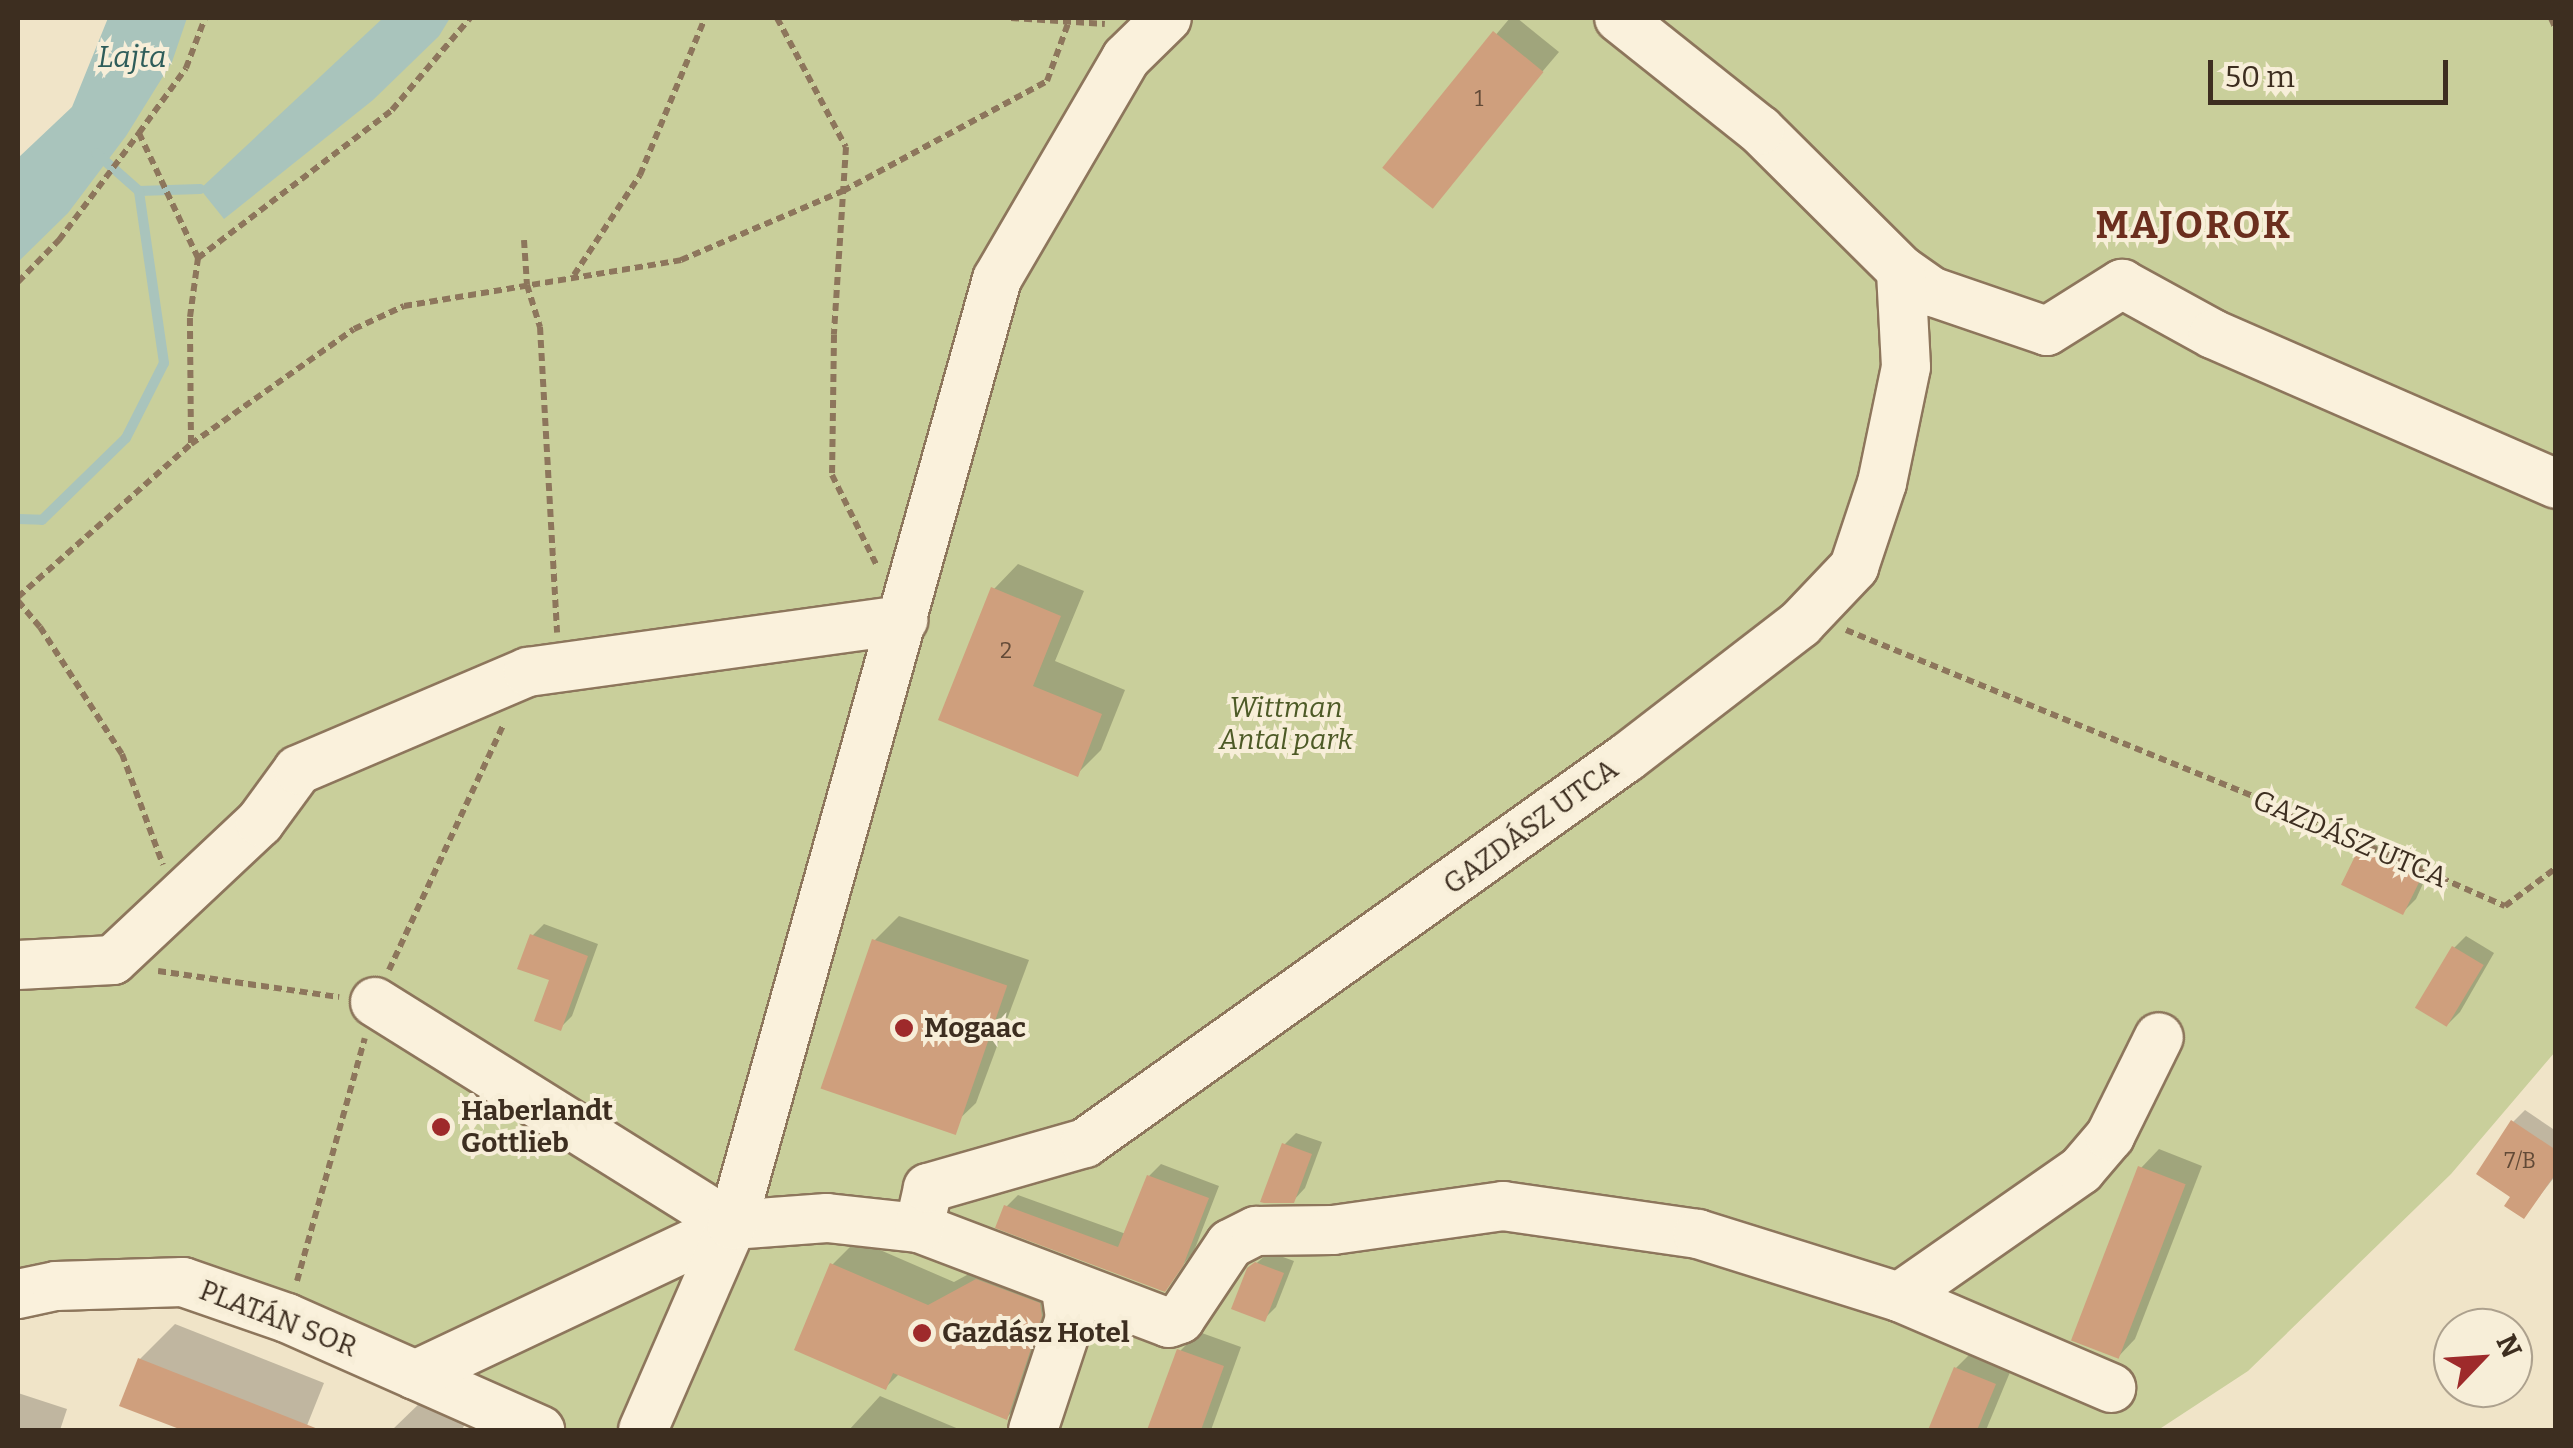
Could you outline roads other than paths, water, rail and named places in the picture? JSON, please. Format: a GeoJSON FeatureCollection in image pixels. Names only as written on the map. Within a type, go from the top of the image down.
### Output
{"type":"FeatureCollection","features":[{"type":"Feature","properties":{"kind":"street"},"geometry":{"type":"LineString","coordinates":[[1620,18],[1760,130],[1901,270],[1933,292],[2047,331],[2122,284],[2213,334],[2556,484]]}},
{"type":"Feature","properties":{"kind":"street"},"geometry":{"type":"LineString","coordinates":[[642,1430],[732,1225],[996,279],[1126,58],[1161,23]]}},
{"type":"Feature","properties":{"kind":"street","name":"GAZDÁSZ UTCA"},"geometry":{"type":"LineString","coordinates":[[918,1228],[928,1188],[1085,1143],[1596,780],[1800,624],[1854,567],[1882,483],[1906,367],[1901,270]]}},
{"type":"Feature","properties":{"kind":"street"},"geometry":{"type":"LineString","coordinates":[[18,965],[113,960],[260,822],[298,770],[528,672],[559,664],[903,620]]}},
{"type":"Feature","properties":{"kind":"street"},"geometry":{"type":"LineString","coordinates":[[374,1002],[732,1225]]}},
{"type":"Feature","properties":{"kind":"street"},"geometry":{"type":"LineString","coordinates":[[1899,1297],[2081,1170],[2110,1136],[2159,1036]]}},
{"type":"Feature","properties":{"kind":"street"},"geometry":{"type":"LineString","coordinates":[[415,1375],[732,1225],[827,1218],[918,1228],[1169,1324],[1180,1320],[1230,1244],[1256,1230],[1332,1230],[1503,1206],[1698,1234],[1899,1297],[2111,1388]]}},
{"type":"Feature","properties":{"kind":"street","name":"PLATÁN SOR"},"geometry":{"type":"LineString","coordinates":[[18,1294],[56,1286],[183,1282],[287,1318],[540,1430]]}},
{"type":"Feature","properties":{"kind":"street"},"geometry":{"type":"LineString","coordinates":[[1033,1430],[1070,1318],[1065,1284]]}},
{"type":"Feature","properties":{"kind":"water","name":"Lajta"},"geometry":{"type":"Polygon","coordinates":[[[108,18],[187,18],[172,62],[126,136],[68,213],[18,262],[18,158],[72,107],[108,18]]]}},
{"type":"Feature","properties":{"kind":"water"},"geometry":{"type":"Polygon","coordinates":[[[383,18],[450,18],[439,36],[373,100],[224,219],[200,189],[383,18]]]}},
{"type":"Feature","properties":{"kind":"waterway"},"geometry":{"type":"LineString","coordinates":[[18,519],[42,520],[126,438],[164,363],[139,191],[96,153]]}},
{"type":"Feature","properties":{"kind":"waterway"},"geometry":{"type":"LineString","coordinates":[[139,191],[200,189]]}},
{"type":"Feature","properties":{"kind":"place","name":"Mogaac"},"geometry":{"type":"Point","coordinates":[904,1028]}},
{"type":"Feature","properties":{"kind":"place","name":"Haberlandt Gottlieb"},"geometry":{"type":"Point","coordinates":[441,1127]}},
{"type":"Feature","properties":{"kind":"place","name":"Gazdász Hotel"},"geometry":{"type":"Point","coordinates":[922,1333]}},
{"type":"Feature","properties":{"kind":"district","name":"MAJOROK"},"geometry":{"type":"Point","coordinates":[2194,226]}},
{"type":"Feature","properties":{"kind":"park label","name":"Wittman Antal park"},"geometry":{"type":"Point","coordinates":[1286,724]}}]}
